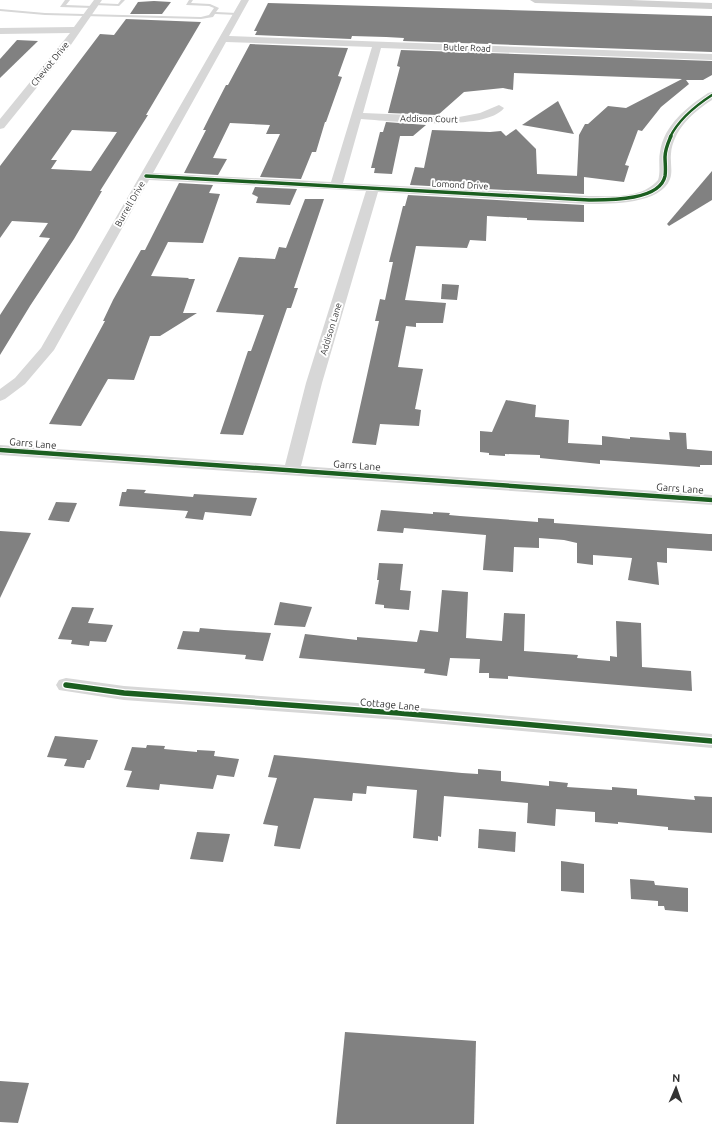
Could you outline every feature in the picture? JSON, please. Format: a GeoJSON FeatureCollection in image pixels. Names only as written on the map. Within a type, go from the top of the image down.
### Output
{"type":"FeatureCollection","features":[{"type":"Feature","properties":{"kind":"main road"},"geometry":{"type":"LineString","coordinates":[[535,0],[686,2],[712,6]]}},
{"type":"Feature","properties":{"kind":"street","name":"Burrell Drive"},"geometry":{"type":"LineString","coordinates":[[0,396],[20,381],[47,350],[245,0]]}},
{"type":"Feature","properties":{"kind":"street","name":"Cheviot Drive"},"geometry":{"type":"LineString","coordinates":[[0,126],[65,47],[93,7]]}},
{"type":"Feature","properties":{"kind":"street"},"geometry":{"type":"LineString","coordinates":[[0,31],[77,30]]}},
{"type":"Feature","properties":{"kind":"street","name":"Butler Road"},"geometry":{"type":"LineString","coordinates":[[223,39],[712,56]]}},
{"type":"Feature","properties":{"kind":"street"},"geometry":{"type":"LineString","coordinates":[[336,186],[377,45]]}},
{"type":"Feature","properties":{"kind":"street","name":"Lomond Drive"},"geometry":{"type":"LineString","coordinates":[[146,176],[616,200],[638,196],[654,190],[661,184],[664,179],[665,152],[670,138],[679,123],[689,112],[712,95]]}},
{"type":"Feature","properties":{"kind":"street","name":"Addison Court"},"geometry":{"type":"LineString","coordinates":[[356,116],[459,120],[483,116],[499,108]]}},
{"type":"Feature","properties":{"kind":"street","name":"Addison Lane"},"geometry":{"type":"LineString","coordinates":[[292,470],[314,383],[373,188]]}},
{"type":"Feature","properties":{"kind":"street","name":"Garrs Lane"},"geometry":{"type":"LineString","coordinates":[[0,450],[712,500]]}},
{"type":"Feature","properties":{"kind":"street","name":"Cottage Lane"},"geometry":{"type":"LineString","coordinates":[[66,686],[124,693],[399,714],[712,741]]}},
{"type":"Feature","properties":{"kind":"lane"},"geometry":{"type":"LineString","coordinates":[[68,0],[62,6],[185,9],[210,5],[217,8],[211,16],[201,18],[185,9]]}},
{"type":"Feature","properties":{"kind":"lane"},"geometry":{"type":"LineString","coordinates":[[0,10],[119,5],[123,0]]}},
{"type":"Feature","properties":{"kind":"lane"},"geometry":{"type":"LineString","coordinates":[[213,13],[237,14]]}},
{"type":"Feature","properties":{"kind":"building"},"geometry":{"type":"Polygon","coordinates":[[[138,2],[171,2],[162,14],[130,14],[138,2]]]}},
{"type":"Feature","properties":{"kind":"building"},"geometry":{"type":"Polygon","coordinates":[[[268,3],[712,16],[712,52],[403,41],[404,38],[386,37],[352,36],[351,39],[255,35],[257,31],[254,31],[268,3]]]}},
{"type":"Feature","properties":{"kind":"building"},"geometry":{"type":"Polygon","coordinates":[[[126,19],[201,22],[146,115],[148,115],[100,191],[102,191],[74,239],[0,355],[0,315],[50,238],[39,237],[48,223],[12,221],[0,238],[0,166],[100,34],[114,35],[126,19]],[[72,130],[51,160],[57,160],[51,169],[91,171],[117,132],[72,130]]]}},
{"type":"Feature","properties":{"kind":"building"},"geometry":{"type":"Polygon","coordinates":[[[17,40],[38,41],[0,78],[0,59],[17,40]]]}},
{"type":"Feature","properties":{"kind":"building"},"geometry":{"type":"Polygon","coordinates":[[[250,44],[348,48],[338,76],[342,77],[325,122],[316,152],[312,152],[301,179],[260,177],[280,134],[266,134],[270,125],[230,123],[213,158],[227,159],[218,175],[184,173],[206,130],[203,130],[209,118],[250,44]]]}},
{"type":"Feature","properties":{"kind":"building"},"geometry":{"type":"Polygon","coordinates":[[[401,50],[712,61],[712,75],[703,80],[686,80],[689,84],[661,107],[642,131],[638,130],[625,165],[629,166],[624,182],[584,177],[584,194],[410,185],[415,167],[424,168],[432,130],[501,131],[506,136],[516,129],[536,149],[537,174],[577,176],[579,135],[585,124],[588,124],[608,106],[626,108],[682,79],[514,73],[513,90],[503,88],[464,92],[438,115],[388,113],[400,67],[397,66],[401,50]]]}},
{"type":"Feature","properties":{"kind":"building"},"geometry":{"type":"Polygon","coordinates":[[[558,101],[574,134],[522,125],[558,101]]]}},
{"type":"Feature","properties":{"kind":"building"},"geometry":{"type":"Polygon","coordinates":[[[386,122],[426,125],[413,136],[400,136],[392,174],[374,173],[375,168],[371,168],[380,132],[383,132],[386,122]]]}},
{"type":"Feature","properties":{"kind":"building"},"geometry":{"type":"Polygon","coordinates":[[[712,171],[712,200],[669,226],[667,224],[712,171]]]}},
{"type":"Feature","properties":{"kind":"building"},"geometry":{"type":"Polygon","coordinates":[[[179,183],[213,185],[209,193],[220,194],[203,243],[168,242],[151,276],[195,279],[183,313],[197,313],[160,336],[150,336],[134,380],[108,379],[81,426],[49,424],[105,321],[103,321],[113,300],[141,250],[145,250],[179,183]]]}},
{"type":"Feature","properties":{"kind":"building"},"geometry":{"type":"Polygon","coordinates":[[[255,187],[297,189],[290,205],[256,203],[258,197],[252,194],[255,187]]]}},
{"type":"Feature","properties":{"kind":"building"},"geometry":{"type":"Polygon","coordinates":[[[408,195],[584,205],[584,222],[527,220],[527,218],[487,216],[486,241],[470,240],[467,248],[416,246],[405,300],[446,303],[443,323],[416,323],[416,327],[406,326],[398,367],[423,369],[415,409],[421,410],[419,426],[380,424],[376,445],[352,443],[379,321],[375,321],[380,299],[385,300],[393,262],[389,262],[403,206],[405,206],[408,195]]]}},
{"type":"Feature","properties":{"kind":"building"},"geometry":{"type":"Polygon","coordinates":[[[305,199],[324,199],[294,288],[298,288],[291,308],[287,308],[243,435],[220,434],[248,351],[251,351],[264,315],[216,312],[239,257],[275,259],[279,247],[286,248],[305,199]]]}},
{"type":"Feature","properties":{"kind":"building"},"geometry":{"type":"Polygon","coordinates":[[[442,284],[459,285],[457,300],[441,299],[442,284]]]}},
{"type":"Feature","properties":{"kind":"building"},"geometry":{"type":"Polygon","coordinates":[[[506,400],[536,405],[535,417],[569,420],[568,443],[602,445],[602,436],[630,439],[630,437],[670,440],[669,432],[686,433],[687,449],[712,451],[712,465],[700,465],[700,467],[600,460],[600,464],[540,458],[540,455],[505,454],[505,456],[489,455],[489,453],[480,452],[480,431],[492,432],[506,400]]]}},
{"type":"Feature","properties":{"kind":"building"},"geometry":{"type":"Polygon","coordinates":[[[127,489],[146,490],[144,493],[193,497],[194,494],[257,498],[251,516],[205,512],[203,520],[185,518],[188,511],[119,506],[122,492],[126,492],[127,489]]]}},
{"type":"Feature","properties":{"kind":"building"},"geometry":{"type":"Polygon","coordinates":[[[56,502],[77,503],[69,522],[48,520],[56,502]]]}},
{"type":"Feature","properties":{"kind":"building"},"geometry":{"type":"Polygon","coordinates":[[[381,510],[433,514],[433,512],[450,513],[449,515],[538,522],[538,518],[554,519],[554,523],[712,534],[712,551],[667,548],[667,563],[657,562],[659,585],[628,580],[632,558],[593,555],[593,565],[577,563],[577,543],[564,540],[539,538],[539,548],[514,547],[513,572],[483,570],[486,535],[404,528],[403,533],[377,531],[381,510]]]}},
{"type":"Feature","properties":{"kind":"building"},"geometry":{"type":"Polygon","coordinates":[[[0,531],[31,533],[0,598],[0,531]]]}},
{"type":"Feature","properties":{"kind":"building"},"geometry":{"type":"Polygon","coordinates":[[[379,563],[403,564],[400,590],[411,591],[409,610],[384,608],[384,605],[375,604],[379,580],[377,580],[379,563]]]}},
{"type":"Feature","properties":{"kind":"building"},"geometry":{"type":"Polygon","coordinates":[[[442,590],[468,592],[466,638],[502,641],[504,613],[525,614],[524,651],[578,655],[577,658],[610,661],[610,656],[617,657],[616,621],[641,623],[642,667],[691,671],[692,691],[508,676],[508,679],[489,678],[489,673],[479,673],[480,659],[450,658],[447,676],[424,673],[425,669],[299,658],[305,634],[357,640],[357,637],[417,642],[420,630],[438,632],[442,590]]]}},
{"type":"Feature","properties":{"kind":"building"},"geometry":{"type":"Polygon","coordinates":[[[280,602],[312,607],[305,627],[274,625],[280,602]]]}},
{"type":"Feature","properties":{"kind":"building"},"geometry":{"type":"Polygon","coordinates":[[[72,607],[94,608],[88,623],[113,625],[106,642],[90,641],[89,646],[71,644],[72,640],[58,639],[72,607]]]}},
{"type":"Feature","properties":{"kind":"building"},"geometry":{"type":"Polygon","coordinates":[[[200,628],[271,633],[263,661],[245,659],[246,655],[177,649],[183,631],[199,632],[200,628]]]}},
{"type":"Feature","properties":{"kind":"building"},"geometry":{"type":"Polygon","coordinates":[[[55,736],[98,740],[90,760],[87,760],[84,768],[64,766],[67,759],[47,757],[55,736]]]}},
{"type":"Feature","properties":{"kind":"building"},"geometry":{"type":"Polygon","coordinates":[[[147,745],[165,746],[164,749],[197,752],[197,750],[215,751],[214,756],[239,759],[234,777],[217,775],[213,789],[160,784],[159,790],[126,787],[132,771],[124,770],[132,747],[146,748],[147,745]]]}},
{"type":"Feature","properties":{"kind":"building"},"geometry":{"type":"Polygon","coordinates":[[[274,755],[462,773],[478,774],[478,769],[501,771],[501,781],[549,786],[549,781],[568,783],[567,787],[612,790],[612,787],[637,789],[637,795],[695,800],[694,796],[712,797],[712,833],[668,830],[668,827],[618,822],[618,824],[595,822],[595,812],[556,809],[555,826],[527,823],[528,803],[444,796],[441,837],[438,836],[438,841],[413,838],[417,790],[367,786],[366,794],[353,793],[352,801],[314,798],[300,849],[274,846],[278,826],[263,824],[277,778],[268,777],[274,755]]]}},
{"type":"Feature","properties":{"kind":"building"},"geometry":{"type":"Polygon","coordinates":[[[479,829],[516,832],[515,852],[478,848],[479,829]]]}},
{"type":"Feature","properties":{"kind":"building"},"geometry":{"type":"Polygon","coordinates":[[[197,832],[230,834],[223,862],[190,859],[197,832]]]}},
{"type":"Feature","properties":{"kind":"building"},"geometry":{"type":"Polygon","coordinates":[[[561,861],[584,864],[584,893],[561,891],[561,861]]]}},
{"type":"Feature","properties":{"kind":"building"},"geometry":{"type":"Polygon","coordinates":[[[630,879],[654,881],[655,885],[688,888],[688,912],[665,910],[664,906],[658,906],[658,901],[631,899],[630,879]]]}},
{"type":"Feature","properties":{"kind":"building"},"geometry":{"type":"Polygon","coordinates":[[[345,1032],[476,1041],[474,1124],[336,1124],[345,1032]]]}},
{"type":"Feature","properties":{"kind":"building"},"geometry":{"type":"Polygon","coordinates":[[[0,1081],[29,1083],[18,1123],[0,1122],[0,1081]]]}},
{"type":"Feature","properties":{"kind":"cycle path"},"geometry":{"type":"LineString","coordinates":[[146,176],[589,200],[628,198],[647,193],[662,183],[665,176],[665,153],[671,135],[689,112],[712,95]]}},
{"type":"Feature","properties":{"kind":"cycle path"},"geometry":{"type":"LineString","coordinates":[[0,450],[712,500]]}},
{"type":"Feature","properties":{"kind":"cycle path"},"geometry":{"type":"LineString","coordinates":[[66,685],[124,693],[399,713],[712,741]]}}]}
